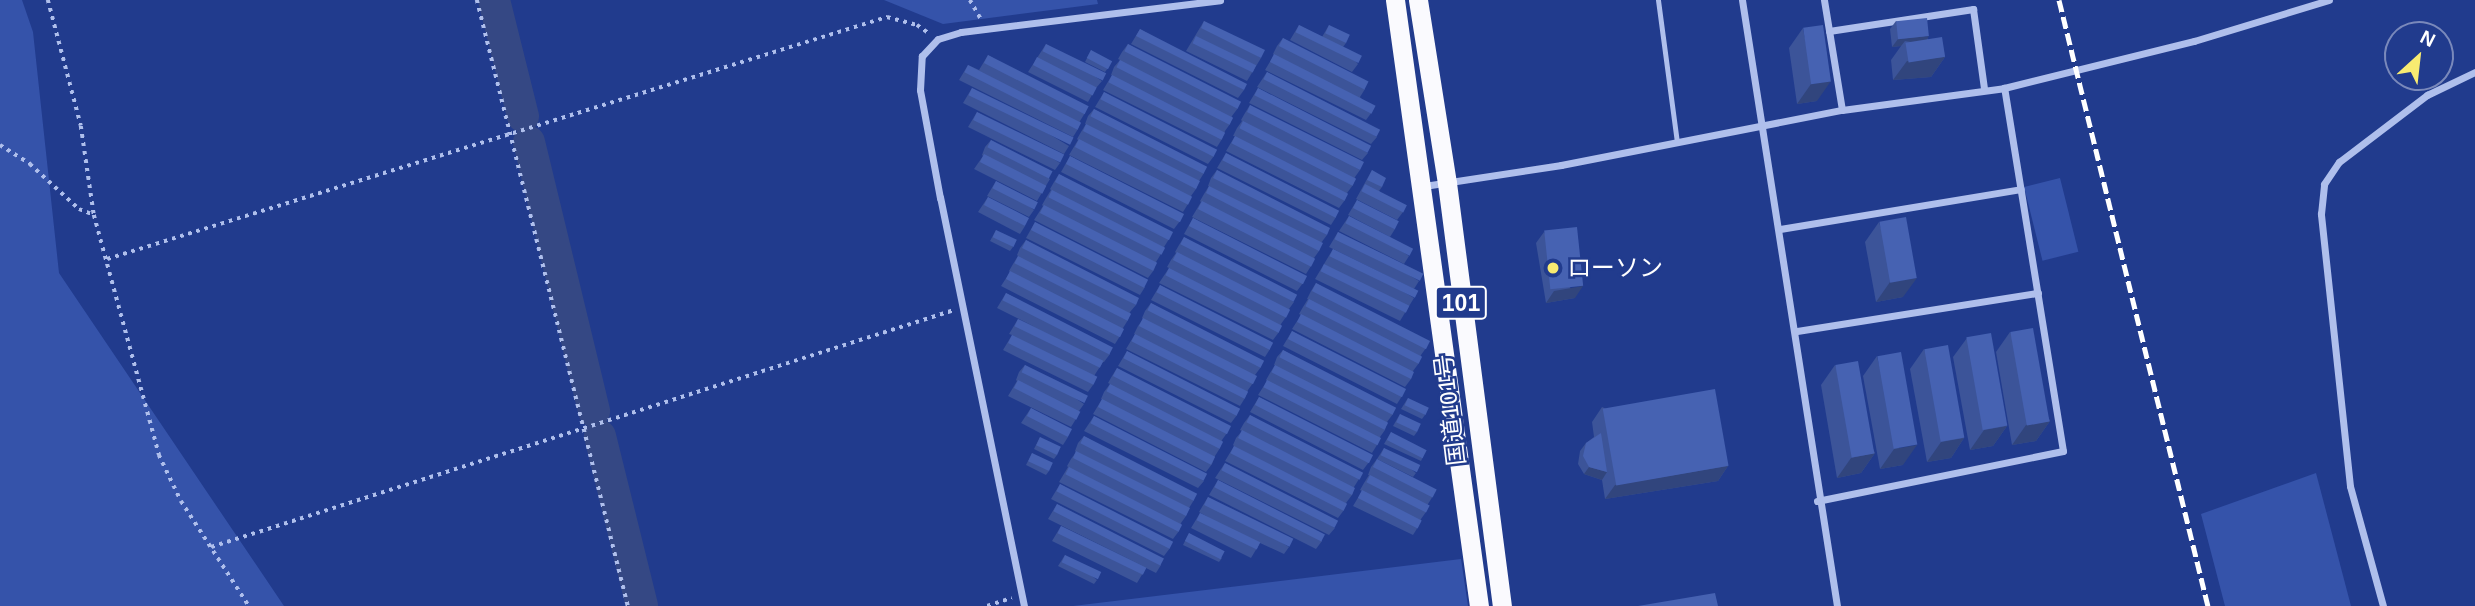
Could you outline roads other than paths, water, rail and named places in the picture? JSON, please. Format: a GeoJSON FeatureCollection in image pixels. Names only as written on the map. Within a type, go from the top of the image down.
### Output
{"type":"FeatureCollection","features":[{"type":"Feature","properties":{"kind":"highway","name":"国道101号"},"geometry":{"type":"LineString","coordinates":[[1395,0],[1423,186],[1479,606]]}},
{"type":"Feature","properties":{"kind":"highway","name":"国道101号"},"geometry":{"type":"LineString","coordinates":[[1418,0],[1447,183],[1502,606]]}},
{"type":"Feature","properties":{"kind":"street"},"geometry":{"type":"LineString","coordinates":[[1024,606],[920,90],[922,55],[937,39],[986,27],[1220,0]]}},
{"type":"Feature","properties":{"kind":"street"},"geometry":{"type":"LineString","coordinates":[[1742,0],[1797,331],[1818,501],[1837,606]]}},
{"type":"Feature","properties":{"kind":"street"},"geometry":{"type":"LineString","coordinates":[[1824,0],[1842,110]]}},
{"type":"Feature","properties":{"kind":"street"},"geometry":{"type":"LineString","coordinates":[[1423,186],[1677,144],[1842,110],[1984,88],[2004,89],[2194,41],[2329,0]]}},
{"type":"Feature","properties":{"kind":"street"},"geometry":{"type":"LineString","coordinates":[[1829,32],[1973,9],[1984,88]]}},
{"type":"Feature","properties":{"kind":"street"},"geometry":{"type":"LineString","coordinates":[[2383,606],[2350,486],[2321,214],[2324,184],[2339,162],[2427,95],[2475,72]]}},
{"type":"Feature","properties":{"kind":"street"},"geometry":{"type":"LineString","coordinates":[[1818,501],[2063,451],[2004,89]]}},
{"type":"Feature","properties":{"kind":"street"},"geometry":{"type":"LineString","coordinates":[[1780,229],[2021,189]]}},
{"type":"Feature","properties":{"kind":"street"},"geometry":{"type":"LineString","coordinates":[[1797,331],[2038,293]]}},
{"type":"Feature","properties":{"kind":"lane"},"geometry":{"type":"LineString","coordinates":[[1658,0],[1677,144]]}},
{"type":"Feature","properties":{"kind":"waterway"},"geometry":{"type":"LineString","coordinates":[[494,0],[523,116]]}},
{"type":"Feature","properties":{"kind":"waterway"},"geometry":{"type":"LineString","coordinates":[[529,142],[594,411]]}},
{"type":"Feature","properties":{"kind":"waterway"},"geometry":{"type":"LineString","coordinates":[[600,436],[642,606]]}},
{"type":"Feature","properties":{"kind":"railway"},"geometry":{"type":"LineString","coordinates":[[2059,0],[2208,606]]}},
{"type":"Feature","properties":{"kind":"place","name":"ローソン"},"geometry":{"type":"Point","coordinates":[1553,268]}}]}
